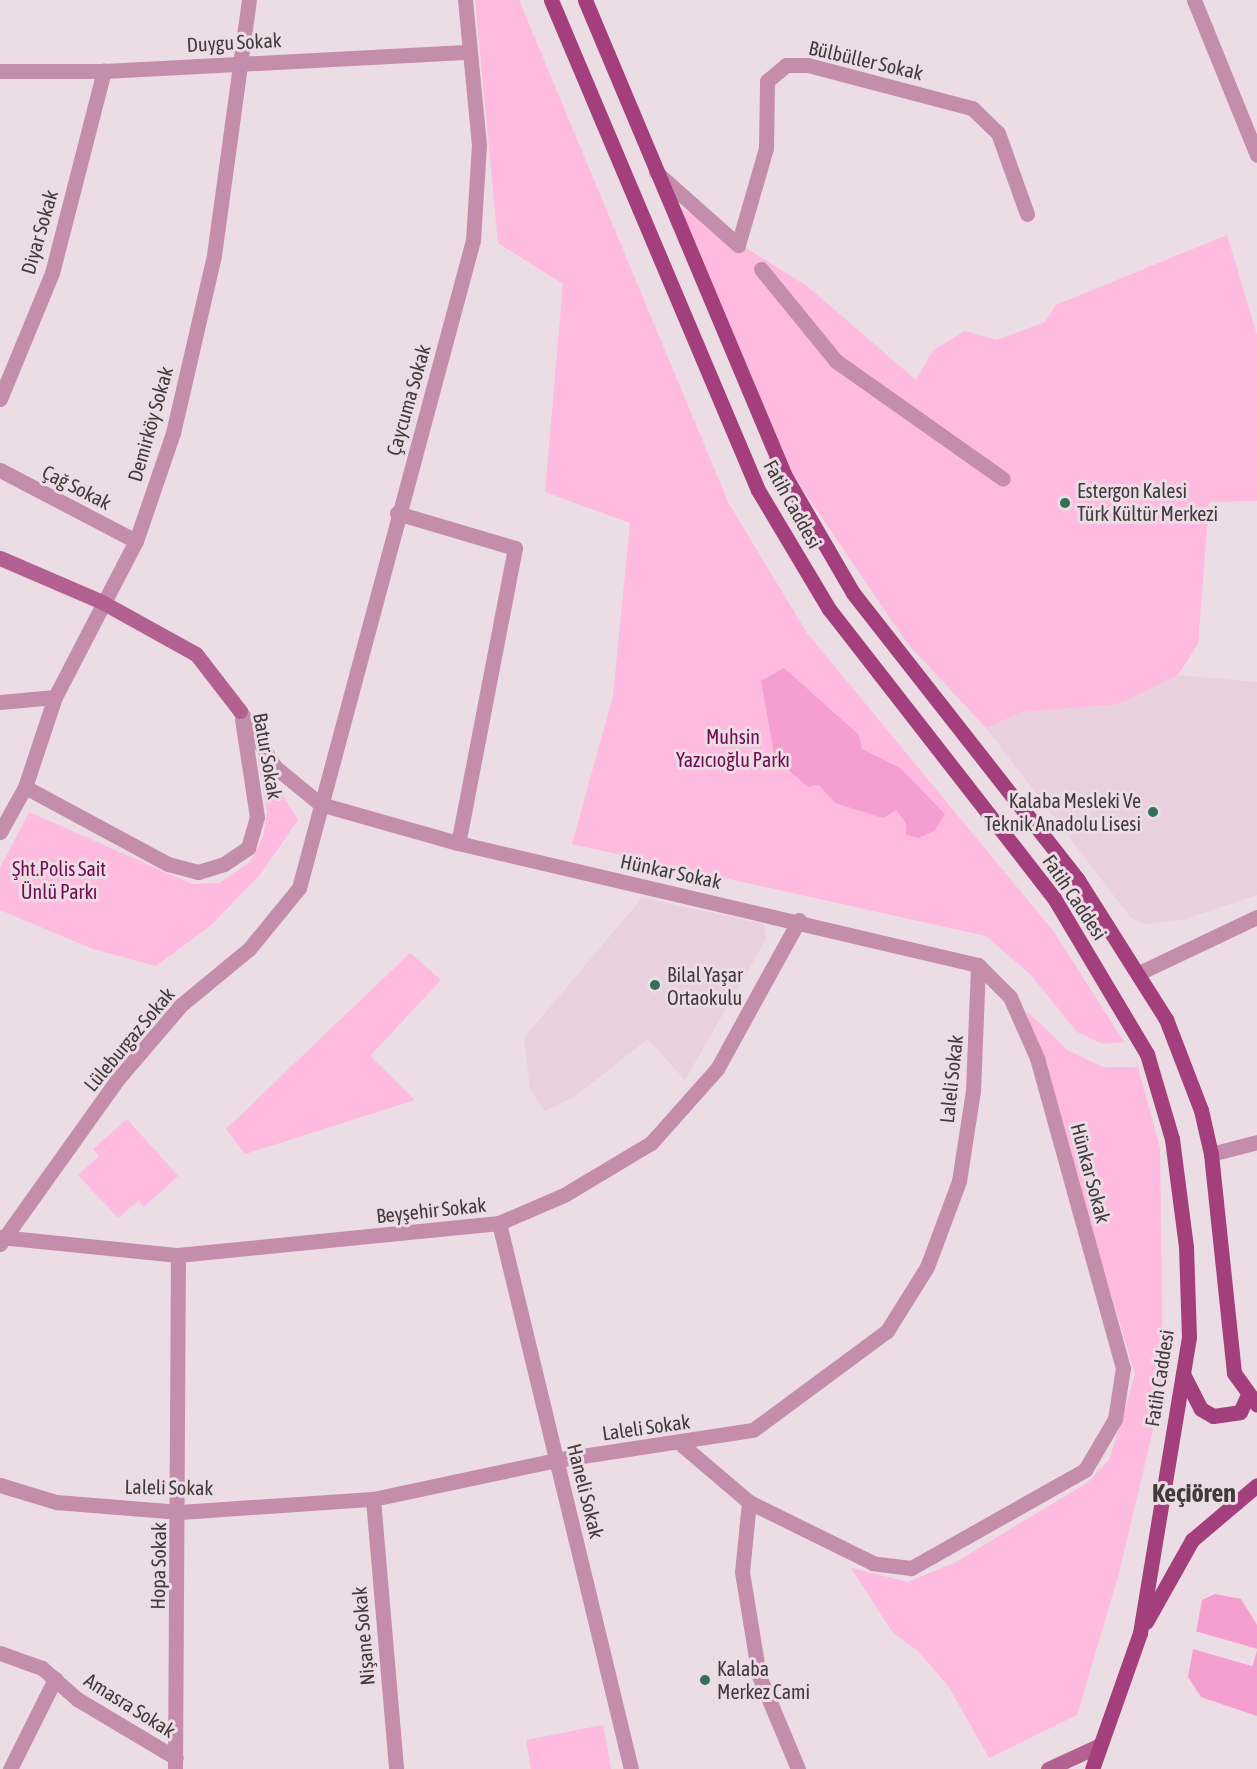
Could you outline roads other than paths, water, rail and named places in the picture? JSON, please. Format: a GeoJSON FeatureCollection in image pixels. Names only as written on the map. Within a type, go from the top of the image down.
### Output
{"type":"FeatureCollection","features":[{"type":"Feature","properties":{"kind":"main road","name":"Fatih Caddesi"},"geometry":{"type":"LineString","coordinates":[[551,0],[758,490],[829,609],[1054,898],[1147,1054],[1172,1139],[1186,1247],[1189,1337],[1140,1633],[1098,1746],[1092,1769]]}},
{"type":"Feature","properties":{"kind":"main road","name":"Fatih Caddesi"},"geometry":{"type":"LineString","coordinates":[[585,0],[784,476],[853,593],[1078,880],[1141,972],[1189,1080],[1211,1154],[1229,1348],[1234,1372],[1253,1400]]}},
{"type":"Feature","properties":{"kind":"main road"},"geometry":{"type":"LineString","coordinates":[[1183,1374],[1201,1409],[1214,1416],[1240,1412],[1253,1400]]}},
{"type":"Feature","properties":{"kind":"main road"},"geometry":{"type":"LineString","coordinates":[[1140,1633],[1192,1540],[1257,1485]]}},
{"type":"Feature","properties":{"kind":"street","name":"Demirköy Sokak"},"geometry":{"type":"LineString","coordinates":[[0,832],[25,788],[55,697],[135,541],[173,433],[214,255],[249,0]]}},
{"type":"Feature","properties":{"kind":"street","name":"Çaycuma Sokak"},"geometry":{"type":"LineString","coordinates":[[320,804],[397,513],[473,240],[479,145],[465,0]]}},
{"type":"Feature","properties":{"kind":"street"},"geometry":{"type":"LineString","coordinates":[[1194,0],[1257,155]]}},
{"type":"Feature","properties":{"kind":"street","name":"Duygu Sokak"},"geometry":{"type":"LineString","coordinates":[[0,71],[104,71],[242,62],[470,52]]}},
{"type":"Feature","properties":{"kind":"street","name":"Bülbüller Sokak"},"geometry":{"type":"LineString","coordinates":[[656,171],[738,245],[766,148],[767,81],[786,65],[808,65],[972,108],[998,133],[1028,214]]}},
{"type":"Feature","properties":{"kind":"street","name":"Diyar Sokak"},"geometry":{"type":"LineString","coordinates":[[0,399],[52,273],[104,71]]}},
{"type":"Feature","properties":{"kind":"street"},"geometry":{"type":"LineString","coordinates":[[761,269],[836,361],[1003,478]]}},
{"type":"Feature","properties":{"kind":"street","name":"Çağ Sokak"},"geometry":{"type":"LineString","coordinates":[[0,470],[135,541]]}},
{"type":"Feature","properties":{"kind":"street"},"geometry":{"type":"LineString","coordinates":[[397,513],[515,548],[458,843]]}},
{"type":"Feature","properties":{"kind":"street","name":"Batur Sokak"},"geometry":{"type":"LineString","coordinates":[[0,558],[102,602],[196,654],[240,711],[257,817],[248,848],[224,864],[198,872],[168,864],[25,788]]}},
{"type":"Feature","properties":{"kind":"street"},"geometry":{"type":"LineString","coordinates":[[0,702],[55,697]]}},
{"type":"Feature","properties":{"kind":"street","name":"Hünkar Sokak"},"geometry":{"type":"LineString","coordinates":[[240,711],[275,767],[320,804],[458,843],[799,920],[978,965],[1010,997],[1037,1058],[1123,1368],[1115,1419],[1085,1470],[911,1568],[873,1563],[749,1502],[682,1445]]}},
{"type":"Feature","properties":{"kind":"street","name":"Lüleburgaz Sokak"},"geometry":{"type":"LineString","coordinates":[[1,1240],[117,1080],[182,1005],[249,949],[299,888],[320,804]]}},
{"type":"Feature","properties":{"kind":"street"},"geometry":{"type":"LineString","coordinates":[[1141,972],[1257,917]]}},
{"type":"Feature","properties":{"kind":"street","name":"Beyşehir Sokak"},"geometry":{"type":"LineString","coordinates":[[1,1240],[178,1255],[499,1223],[564,1195],[651,1143],[717,1069],[799,920]]}},
{"type":"Feature","properties":{"kind":"street","name":"Laleli Sokak"},"geometry":{"type":"LineString","coordinates":[[0,1485],[56,1502],[180,1512],[373,1499],[556,1460],[682,1445],[753,1430],[825,1382],[887,1331],[921,1276],[959,1181],[974,1079],[978,965]]}},
{"type":"Feature","properties":{"kind":"street"},"geometry":{"type":"LineString","coordinates":[[1211,1154],[1257,1142]]}},
{"type":"Feature","properties":{"kind":"street","name":"Haneli Sokak"},"geometry":{"type":"LineString","coordinates":[[499,1223],[631,1769]]}},
{"type":"Feature","properties":{"kind":"street","name":"Hopa Sokak"},"geometry":{"type":"LineString","coordinates":[[176,1763],[180,1512],[178,1255]]}},
{"type":"Feature","properties":{"kind":"street","name":"Nişane Sokak"},"geometry":{"type":"LineString","coordinates":[[373,1499],[396,1769]]}},
{"type":"Feature","properties":{"kind":"street"},"geometry":{"type":"LineString","coordinates":[[749,1502],[742,1572],[759,1676],[798,1769]]}},
{"type":"Feature","properties":{"kind":"street","name":"Amasra Sokak"},"geometry":{"type":"LineString","coordinates":[[0,1653],[42,1668],[86,1706],[176,1763]]}},
{"type":"Feature","properties":{"kind":"street"},"geometry":{"type":"LineString","coordinates":[[10,1769],[55,1679]]}},
{"type":"Feature","properties":{"kind":"street"},"geometry":{"type":"LineString","coordinates":[[1048,1769],[1098,1746]]}},
{"type":"Feature","properties":{"kind":"place","name":"Estergon Kalesi Türk Kültür Merkezi"},"geometry":{"type":"Point","coordinates":[1065,503]}},
{"type":"Feature","properties":{"kind":"place","name":"Kalaba Mesleki Ve Teknik Anadolu Lisesi"},"geometry":{"type":"Point","coordinates":[1153,812]}},
{"type":"Feature","properties":{"kind":"place","name":"Bilal Yaşar Ortaokulu"},"geometry":{"type":"Point","coordinates":[655,985]}},
{"type":"Feature","properties":{"kind":"place","name":"Kalaba Merkez Cami"},"geometry":{"type":"Point","coordinates":[705,1680]}},
{"type":"Feature","properties":{"kind":"district","name":"Keçiören"},"geometry":{"type":"Point","coordinates":[1194,1494]}},
{"type":"Feature","properties":{"kind":"park label","name":"Muhsin Yazıcıoğlu Parkı"},"geometry":{"type":"Point","coordinates":[733,748]}},
{"type":"Feature","properties":{"kind":"park label","name":"Şht.Polis Sait Ünlü Parkı"},"geometry":{"type":"Point","coordinates":[59,880]}}]}
